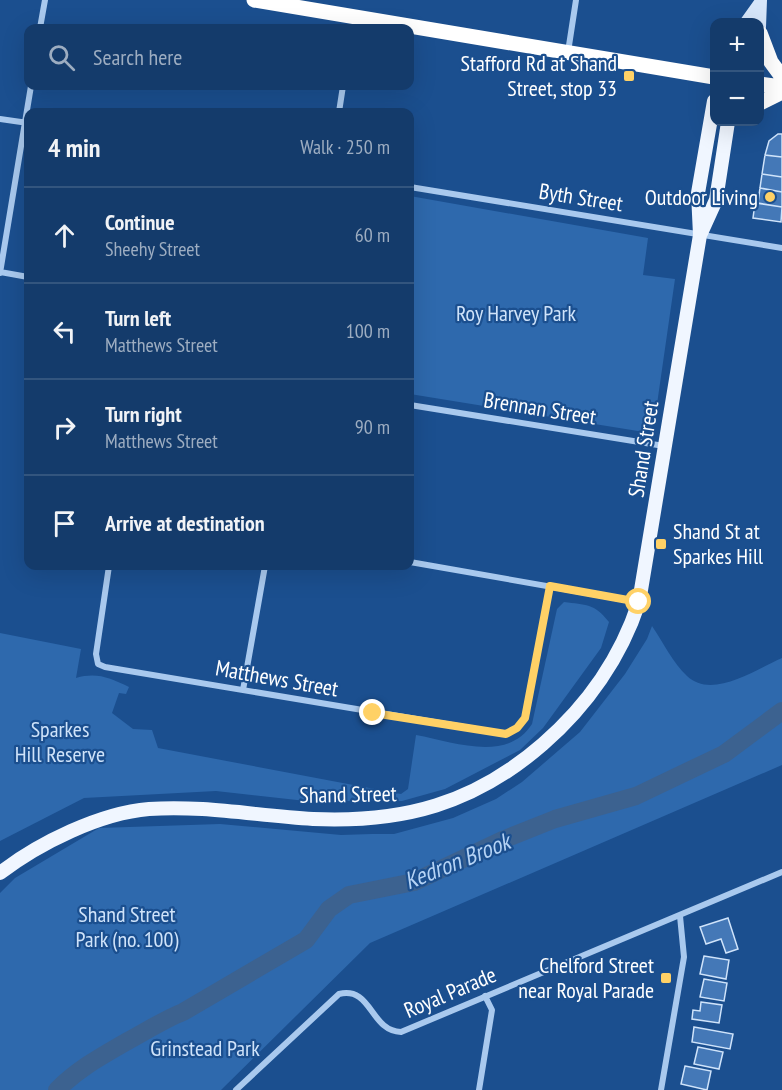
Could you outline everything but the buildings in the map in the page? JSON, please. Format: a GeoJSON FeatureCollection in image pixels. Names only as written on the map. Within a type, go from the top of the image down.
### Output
{"type":"FeatureCollection","features":[{"type":"Feature","properties":{"kind":"highway"},"geometry":{"type":"LineString","coordinates":[[254,0],[354,23]]}},
{"type":"Feature","properties":{"kind":"highway"},"geometry":{"type":"LineString","coordinates":[[414,31],[568,52],[710,76]]}},
{"type":"Feature","properties":{"kind":"highway"},"geometry":{"type":"LineString","coordinates":[[764,45],[771,62],[782,77]]}},
{"type":"Feature","properties":{"kind":"highway"},"geometry":{"type":"LineString","coordinates":[[764,85],[782,87]]}},
{"type":"Feature","properties":{"kind":"highway"},"geometry":{"type":"LineString","coordinates":[[764,101],[782,92]]}},
{"type":"Feature","properties":{"kind":"main road"},"geometry":{"type":"LineString","coordinates":[[749,18],[761,1]]}},
{"type":"Feature","properties":{"kind":"main road"},"geometry":{"type":"LineString","coordinates":[[760,18],[761,1]]}},
{"type":"Feature","properties":{"kind":"main road","name":"Shand Street"},"geometry":{"type":"LineString","coordinates":[[0,873],[48,842],[94,823],[148,809],[239,811],[312,819],[384,819],[429,808],[477,790],[514,768],[569,719],[610,667],[630,630],[639,602],[700,235],[698,194],[710,124]]}},
{"type":"Feature","properties":{"kind":"main road","name":"Shand Street"},"geometry":{"type":"LineString","coordinates":[[700,235],[716,200],[727,126]]}},
{"type":"Feature","properties":{"kind":"street"},"geometry":{"type":"LineString","coordinates":[[41,24],[45,0]]}},
{"type":"Feature","properties":{"kind":"street"},"geometry":{"type":"LineString","coordinates":[[568,52],[576,0]]}},
{"type":"Feature","properties":{"kind":"street"},"geometry":{"type":"LineString","coordinates":[[28,108],[30,90]]}},
{"type":"Feature","properties":{"kind":"street"},"geometry":{"type":"LineString","coordinates":[[340,108],[342,90]]}},
{"type":"Feature","properties":{"kind":"street"},"geometry":{"type":"LineString","coordinates":[[0,119],[24,123]]}},
{"type":"Feature","properties":{"kind":"street"},"geometry":{"type":"LineString","coordinates":[[24,134],[0,272],[24,276]]}},
{"type":"Feature","properties":{"kind":"street","name":"Byth Street"},"geometry":{"type":"LineString","coordinates":[[414,188],[782,248]]}},
{"type":"Feature","properties":{"kind":"street","name":"Brennan Street"},"geometry":{"type":"LineString","coordinates":[[414,406],[665,446]]}},
{"type":"Feature","properties":{"kind":"street"},"geometry":{"type":"LineString","coordinates":[[414,563],[639,602]]}},
{"type":"Feature","properties":{"kind":"street","name":"Matthews Street"},"geometry":{"type":"LineString","coordinates":[[108,570],[97,638],[98,664],[105,668],[506,734],[517,728],[525,718],[550,586]]}},
{"type":"Feature","properties":{"kind":"street"},"geometry":{"type":"LineString","coordinates":[[243,690],[264,570]]}},
{"type":"Feature","properties":{"kind":"street","name":"Royal Parade"},"geometry":{"type":"LineString","coordinates":[[237,1090],[339,994],[354,993],[361,997],[383,1027],[392,1032],[401,1032],[782,872]]}},
{"type":"Feature","properties":{"kind":"street"},"geometry":{"type":"LineString","coordinates":[[662,1090],[684,957],[680,916]]}},
{"type":"Feature","properties":{"kind":"street"},"geometry":{"type":"LineString","coordinates":[[479,1090],[492,1010],[485,996]]}},
{"type":"Feature","properties":{"kind":"green space","name":"Roy Harvey Park"},"geometry":{"type":"Polygon","coordinates":[[[414,197],[648,238],[643,275],[675,279],[654,425],[644,432],[414,395],[414,197]]]}},
{"type":"Feature","properties":{"kind":"green space","name":"Sparkes Hill Reserve"},"geometry":{"type":"Polygon","coordinates":[[[564,602],[594,608],[609,622],[601,648],[543,728],[520,750],[445,789],[402,801],[306,801],[216,791],[84,798],[0,841],[0,633],[81,649],[76,678],[103,677],[129,687],[126,694],[119,693],[112,713],[133,729],[152,730],[158,748],[401,794],[408,789],[416,735],[463,745],[494,746],[509,743],[521,736],[532,724],[557,609],[564,602]]]}},
{"type":"Feature","properties":{"kind":"green space","name":"Shand Street Park (no. 100)"},"geometry":{"type":"Polygon","coordinates":[[[652,626],[677,665],[697,683],[721,684],[747,675],[782,658],[782,765],[370,943],[221,1090],[0,1090],[0,893],[15,878],[99,828],[220,824],[341,835],[394,834],[453,818],[496,799],[522,782],[580,732],[625,674],[647,639],[652,626]]]}},
{"type":"Feature","properties":{"kind":"waterway","name":"Kedron Brook"},"geometry":{"type":"LineString","coordinates":[[57,1090],[98,1058],[183,1012],[306,940],[329,909],[349,895],[414,882],[505,839],[555,819],[636,796],[724,754],[782,711]]}},
{"type":"Feature","properties":{"kind":"place","name":"Stafford Rd at Shand Street, stop 33"},"geometry":{"type":"Point","coordinates":[629,76]}},
{"type":"Feature","properties":{"kind":"place","name":"Outdoor Living"},"geometry":{"type":"Point","coordinates":[770,197]}},
{"type":"Feature","properties":{"kind":"place","name":"Shand St at Sparkes Hill"},"geometry":{"type":"Point","coordinates":[661,544]}},
{"type":"Feature","properties":{"kind":"place","name":"Chelford Street near Royal Parade"},"geometry":{"type":"Point","coordinates":[666,978]}},
{"type":"Feature","properties":{"kind":"route"},"geometry":{"type":"LineString","coordinates":[[373,713],[506,734],[517,728],[525,718],[550,586],[639,602]]}},
{"type":"Feature","properties":{"kind":"park label","name":"Grinstead Park"},"geometry":{"type":"Point","coordinates":[205,1048]}}]}
